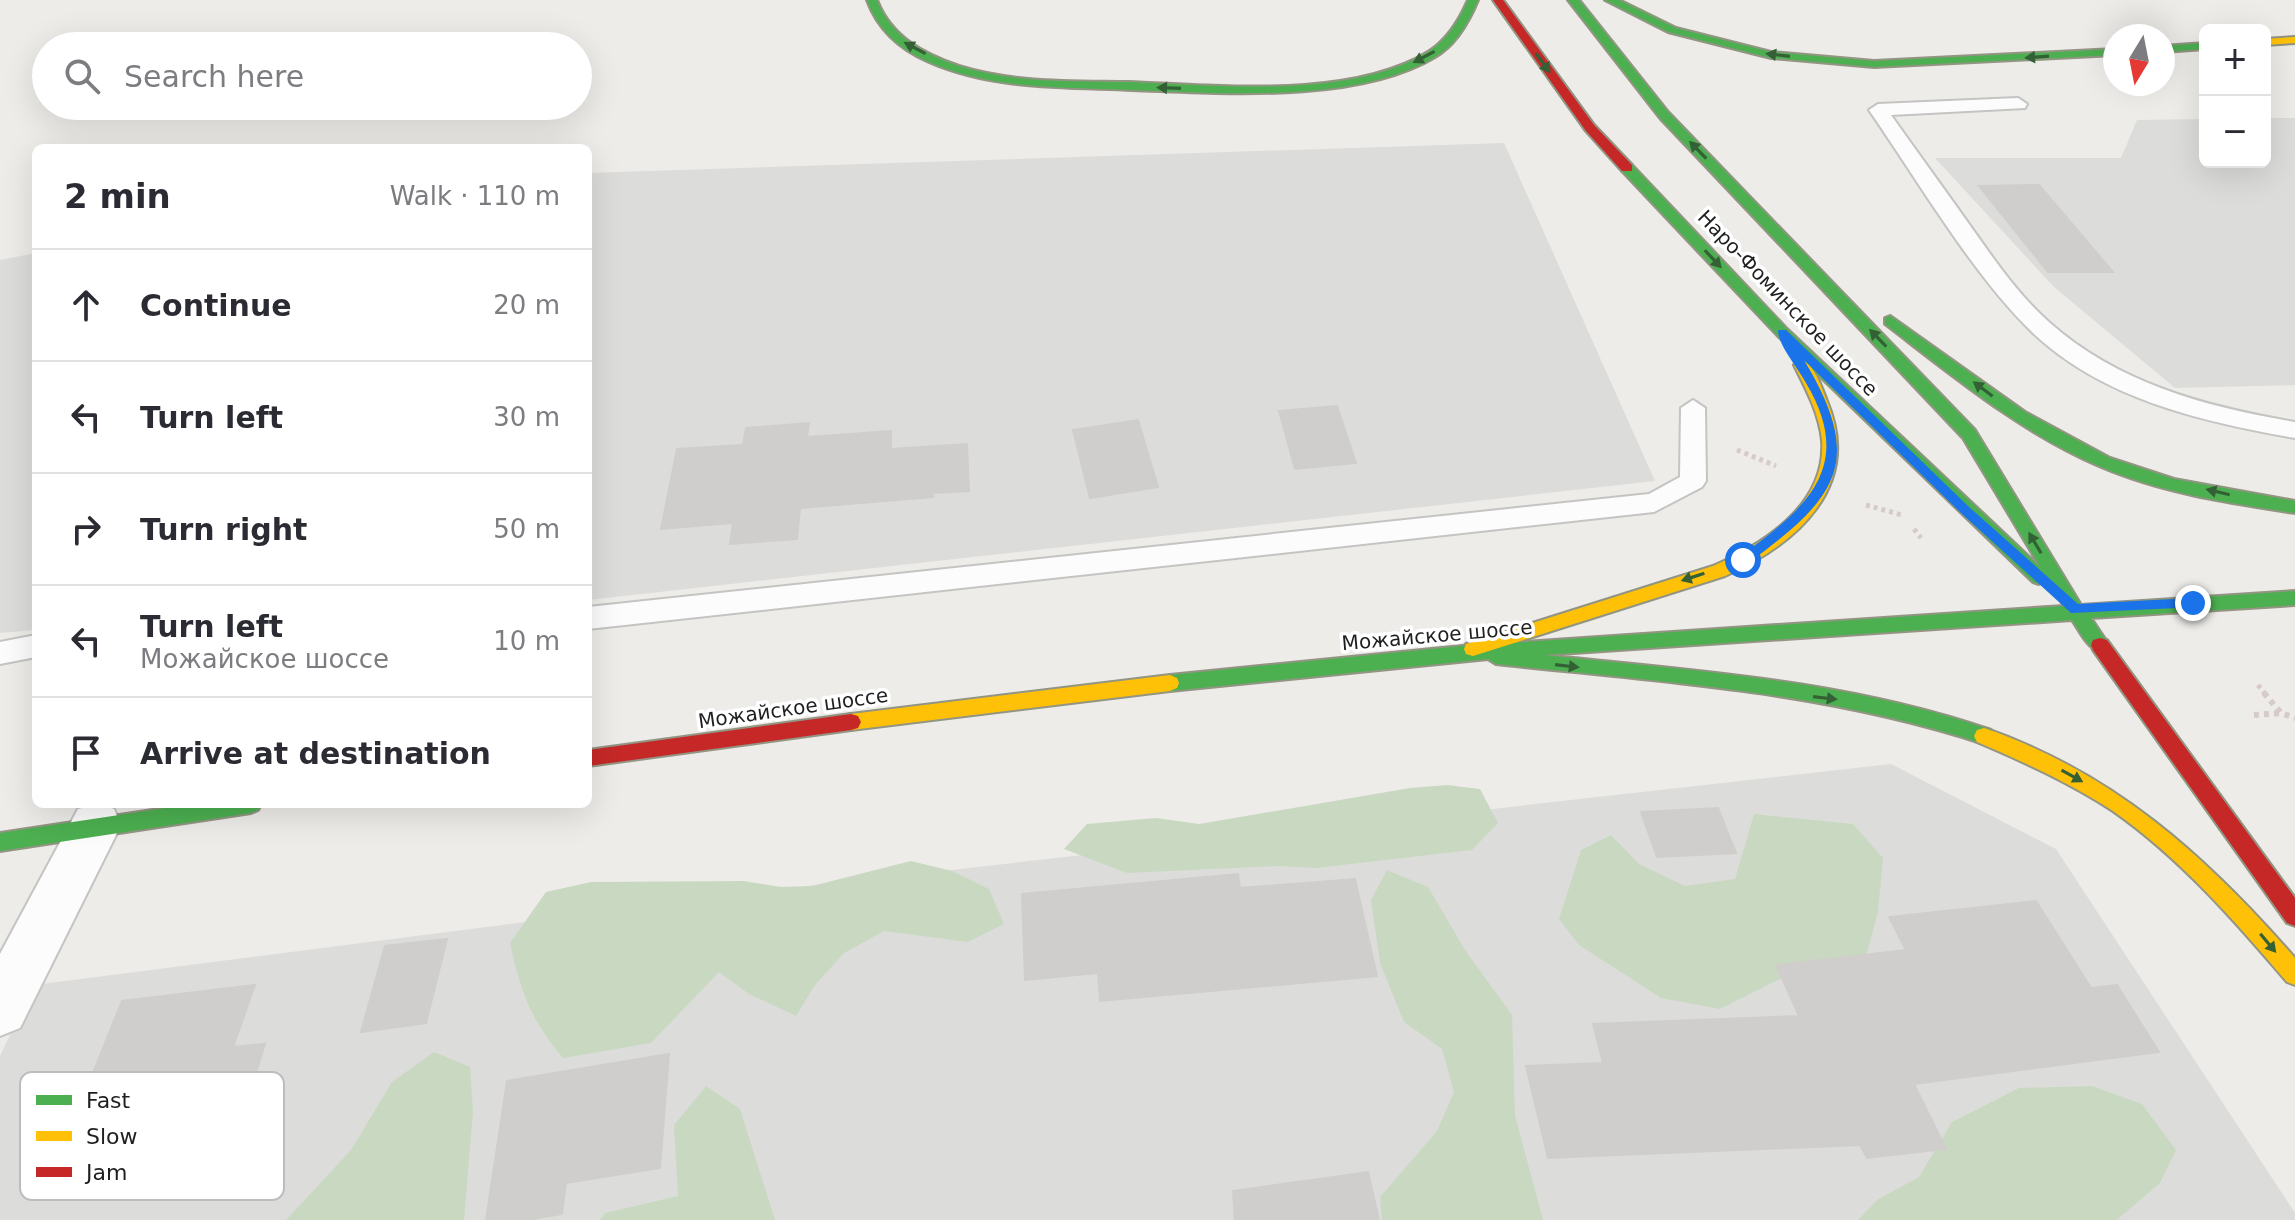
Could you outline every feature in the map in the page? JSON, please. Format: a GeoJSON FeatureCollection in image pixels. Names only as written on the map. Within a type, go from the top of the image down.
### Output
{"type":"FeatureCollection","features":[{"type":"Feature","properties":{"kind":"main road"},"geometry":{"type":"LineString","coordinates":[[872,0],[879,21],[909,47],[968,71],[1062,84],[1209,89],[1314,86],[1378,75],[1427,58],[1454,35],[1473,0]]}},
{"type":"Feature","properties":{"kind":"main road","name":"Наро-Фоминское шоссе"},"geometry":{"type":"LineString","coordinates":[[1498,0],[1590,128],[1782,332],[1965,510],[2075,610]]}},
{"type":"Feature","properties":{"kind":"main road","name":"Наро-Фоминское шоссе"},"geometry":{"type":"LineString","coordinates":[[1573,0],[1664,115],[1969,434],[2075,610],[2295,916]]}},
{"type":"Feature","properties":{"kind":"main road"},"geometry":{"type":"LineString","coordinates":[[1610,0],[1672,30],[1771,55],[1874,64],[2103,53]]}},
{"type":"Feature","properties":{"kind":"main road"},"geometry":{"type":"LineString","coordinates":[[2271,42],[2295,40]]}},
{"type":"Feature","properties":{"kind":"main road"},"geometry":{"type":"LineString","coordinates":[[2175,48],[2199,46]]}},
{"type":"Feature","properties":{"kind":"main road"},"geometry":{"type":"LineString","coordinates":[[1790,246],[2028,423],[2083,453],[2125,470],[2295,507]]}},
{"type":"Feature","properties":{"kind":"main road"},"geometry":{"type":"LineString","coordinates":[[1462,653],[1743,560],[1796,522],[1822,487],[1831,465],[1833,440],[1818,392],[1782,332]]}},
{"type":"Feature","properties":{"kind":"main road","name":"Можайское шоссе"},"geometry":{"type":"LineString","coordinates":[[592,757],[1048,695],[1462,653],[2075,610],[2295,598]]}},
{"type":"Feature","properties":{"kind":"main road"},"geometry":{"type":"LineString","coordinates":[[1462,653],[1873,704],[1953,727],[2041,759],[2120,803],[2219,884],[2295,974]]}},
{"type":"Feature","properties":{"kind":"main road"},"geometry":{"type":"LineString","coordinates":[[0,842],[221,808]]}},
{"type":"Feature","properties":{"kind":"street"},"geometry":{"type":"LineString","coordinates":[[0,1009],[96,825]]}},
{"type":"Feature","properties":{"kind":"lane"},"geometry":{"type":"LineString","coordinates":[[2018,104],[1878,110],[2001,284],[2041,328],[2090,364],[2149,393],[2214,416],[2295,430]]}},
{"type":"Feature","properties":{"kind":"lane"},"geometry":{"type":"LineString","coordinates":[[592,618],[1654,503],[1693,481],[1693,419]]}},
{"type":"Feature","properties":{"kind":"lane"},"geometry":{"type":"LineString","coordinates":[[0,653],[32,647]]}},
{"type":"Feature","properties":{"kind":"path"},"geometry":{"type":"LineString","coordinates":[[1693,419],[1778,467]]}},
{"type":"Feature","properties":{"kind":"path"},"geometry":{"type":"LineString","coordinates":[[1859,503],[1904,516],[1916,514]]}},
{"type":"Feature","properties":{"kind":"path"},"geometry":{"type":"LineString","coordinates":[[2258,685],[2281,713]]}},
{"type":"Feature","properties":{"kind":"path"},"geometry":{"type":"LineString","coordinates":[[2254,715],[2281,713],[2295,718]]}},
{"type":"Feature","properties":{"kind":"shaded area"},"geometry":{"type":"Polygon","coordinates":[[[2271,118],[2295,118],[2295,385],[2175,388],[2054,287],[1935,158],[2121,158],[2137,120],[2199,119],[2199,168],[2271,168],[2271,118]]]}},
{"type":"Feature","properties":{"kind":"shaded area"},"geometry":{"type":"Polygon","coordinates":[[[1504,143],[1655,481],[592,600],[592,173],[1504,143]]]}},
{"type":"Feature","properties":{"kind":"shaded area"},"geometry":{"type":"Polygon","coordinates":[[[32,254],[32,630],[0,633],[0,260],[32,254]]]}},
{"type":"Feature","properties":{"kind":"shaded area"},"geometry":{"type":"Polygon","coordinates":[[[1891,764],[2056,849],[2295,1213],[2295,1220],[0,1220],[0,1056],[34,985],[782,889],[1891,764]]]}},
{"type":"Feature","properties":{"kind":"green space"},"geometry":{"type":"Polygon","coordinates":[[[1447,785],[1480,789],[1498,823],[1472,850],[1316,868],[1277,866],[1127,873],[1064,849],[1087,824],[1156,818],[1199,824],[1410,788],[1447,785]]]}},
{"type":"Feature","properties":{"kind":"green space"},"geometry":{"type":"Polygon","coordinates":[[[1754,814],[1853,824],[1883,858],[1878,912],[1864,964],[1794,972],[1720,1009],[1661,998],[1579,945],[1559,919],[1581,850],[1611,835],[1639,864],[1685,886],[1735,879],[1754,814]]]}},
{"type":"Feature","properties":{"kind":"green space"},"geometry":{"type":"Polygon","coordinates":[[[911,861],[952,871],[989,889],[1004,924],[968,942],[884,931],[844,953],[815,985],[796,1016],[749,994],[719,972],[651,1043],[563,1058],[542,1031],[518,977],[510,943],[546,892],[591,882],[743,881],[781,887],[812,886],[911,861]]]}},
{"type":"Feature","properties":{"kind":"green space"},"geometry":{"type":"Polygon","coordinates":[[[1387,870],[1428,887],[1465,950],[1512,1015],[1515,1115],[1543,1220],[1382,1220],[1380,1197],[1437,1131],[1454,1092],[1442,1049],[1404,1022],[1380,963],[1371,900],[1387,870]]]}},
{"type":"Feature","properties":{"kind":"green space"},"geometry":{"type":"Polygon","coordinates":[[[434,1052],[470,1067],[473,1111],[464,1220],[286,1220],[351,1150],[392,1082],[434,1052]]]}},
{"type":"Feature","properties":{"kind":"green space"},"geometry":{"type":"Polygon","coordinates":[[[706,1086],[740,1109],[775,1220],[600,1220],[605,1213],[678,1196],[674,1125],[706,1086]]]}},
{"type":"Feature","properties":{"kind":"green space"},"geometry":{"type":"Polygon","coordinates":[[[2092,1086],[2142,1104],[2176,1150],[2160,1183],[2117,1220],[1858,1220],[1877,1200],[1919,1177],[1952,1122],[2019,1088],[2092,1086]]]}},
{"type":"Feature","properties":{"kind":"building"},"geometry":{"type":"Polygon","coordinates":[[[2039,185],[2113,272],[2048,272],[1979,186],[2039,185]]]}},
{"type":"Feature","properties":{"kind":"building"},"geometry":{"type":"Polygon","coordinates":[[[1337,406],[1356,463],[1295,469],[1279,411],[1337,406]]]}},
{"type":"Feature","properties":{"kind":"building"},"geometry":{"type":"Polygon","coordinates":[[[1138,420],[1158,487],[1090,498],[1073,430],[1138,420]]]}},
{"type":"Feature","properties":{"kind":"building"},"geometry":{"type":"Polygon","coordinates":[[[809,423],[807,437],[891,431],[891,449],[967,444],[969,491],[800,508],[797,539],[730,544],[733,523],[661,529],[677,449],[743,445],[746,428],[809,423]]]}},
{"type":"Feature","properties":{"kind":"building"},"geometry":{"type":"Polygon","coordinates":[[[1718,808],[1736,853],[1657,857],[1641,812],[1718,808]]]}},
{"type":"Feature","properties":{"kind":"building"},"geometry":{"type":"Polygon","coordinates":[[[1238,874],[1240,888],[1355,879],[1377,976],[1100,1001],[1098,973],[1025,980],[1022,894],[1238,874]]]}},
{"type":"Feature","properties":{"kind":"building"},"geometry":{"type":"Polygon","coordinates":[[[2036,901],[2091,988],[2117,985],[2159,1052],[1914,1084],[1946,1149],[1867,1158],[1860,1145],[1548,1158],[1526,1066],[1603,1063],[1593,1024],[1799,1016],[1776,965],[1906,950],[1889,917],[2036,901]]]}},
{"type":"Feature","properties":{"kind":"building"},"geometry":{"type":"Polygon","coordinates":[[[447,939],[426,1023],[361,1032],[385,946],[447,939]]]}},
{"type":"Feature","properties":{"kind":"building"},"geometry":{"type":"Polygon","coordinates":[[[255,985],[233,1047],[265,1044],[256,1072],[93,1072],[122,1001],[255,985]]]}},
{"type":"Feature","properties":{"kind":"building"},"geometry":{"type":"Polygon","coordinates":[[[669,1054],[660,1168],[566,1183],[562,1214],[527,1220],[486,1220],[507,1081],[669,1054]]]}},
{"type":"Feature","properties":{"kind":"building"},"geometry":{"type":"Polygon","coordinates":[[[1368,1172],[1379,1220],[1235,1220],[1233,1191],[1368,1172]]]}},
{"type":"Feature","properties":{"kind":"traffic: fast"},"geometry":{"type":"LineString","coordinates":[[872,0],[885,26],[905,45],[958,69],[1042,83],[1240,90],[1315,87],[1352,81],[1423,59],[1440,49],[1454,35],[1473,0]]}},
{"type":"Feature","properties":{"kind":"traffic: fast"},"geometry":{"type":"LineString","coordinates":[[1573,0],[1664,115],[1969,434],[2075,610],[2100,645]]}},
{"type":"Feature","properties":{"kind":"traffic: fast"},"geometry":{"type":"LineString","coordinates":[[1610,0],[1672,30],[1771,55],[1874,64],[2103,53]]}},
{"type":"Feature","properties":{"kind":"traffic: fast"},"geometry":{"type":"LineString","coordinates":[[2175,48],[2199,46]]}},
{"type":"Feature","properties":{"kind":"traffic: fast"},"geometry":{"type":"LineString","coordinates":[[1627,168],[1782,332],[2039,577]]}},
{"type":"Feature","properties":{"kind":"traffic: fast"},"geometry":{"type":"LineString","coordinates":[[1890,321],[2020,416],[2104,462],[2174,485],[2295,507]]}},
{"type":"Feature","properties":{"kind":"traffic: fast"},"geometry":{"type":"LineString","coordinates":[[1170,683],[1462,653],[2295,598]]}},
{"type":"Feature","properties":{"kind":"traffic: fast"},"geometry":{"type":"LineString","coordinates":[[1496,657],[1805,691],[1867,702],[1984,736]]}},
{"type":"Feature","properties":{"kind":"traffic: fast"},"geometry":{"type":"LineString","coordinates":[[0,842],[225,808]]}},
{"type":"Feature","properties":{"kind":"traffic: slow"},"geometry":{"type":"LineString","coordinates":[[2271,42],[2295,40]]}},
{"type":"Feature","properties":{"kind":"traffic: slow"},"geometry":{"type":"LineString","coordinates":[[1473,649],[1719,571],[1757,552],[1792,526],[1819,492],[1827,473],[1830,452],[1825,418],[1802,365]]}},
{"type":"Feature","properties":{"kind":"traffic: slow"},"geometry":{"type":"LineString","coordinates":[[851,722],[1170,683]]}},
{"type":"Feature","properties":{"kind":"traffic: slow"},"geometry":{"type":"LineString","coordinates":[[1984,736],[2080,780],[2157,833],[2226,896],[2295,974]]}},
{"type":"Feature","properties":{"kind":"traffic: jam"},"geometry":{"type":"LineString","coordinates":[[1498,0],[1590,128],[1627,168]]}},
{"type":"Feature","properties":{"kind":"traffic: jam"},"geometry":{"type":"LineString","coordinates":[[2100,645],[2295,916]]}},
{"type":"Feature","properties":{"kind":"traffic: jam"},"geometry":{"type":"LineString","coordinates":[[592,757],[851,722]]}},
{"type":"Feature","properties":{"kind":"route"},"geometry":{"type":"LineString","coordinates":[[1743,560],[1796,522],[1822,487],[1831,465],[1833,440],[1818,392],[1782,332],[1965,510],[2075,610],[2193,603]]}}]}
